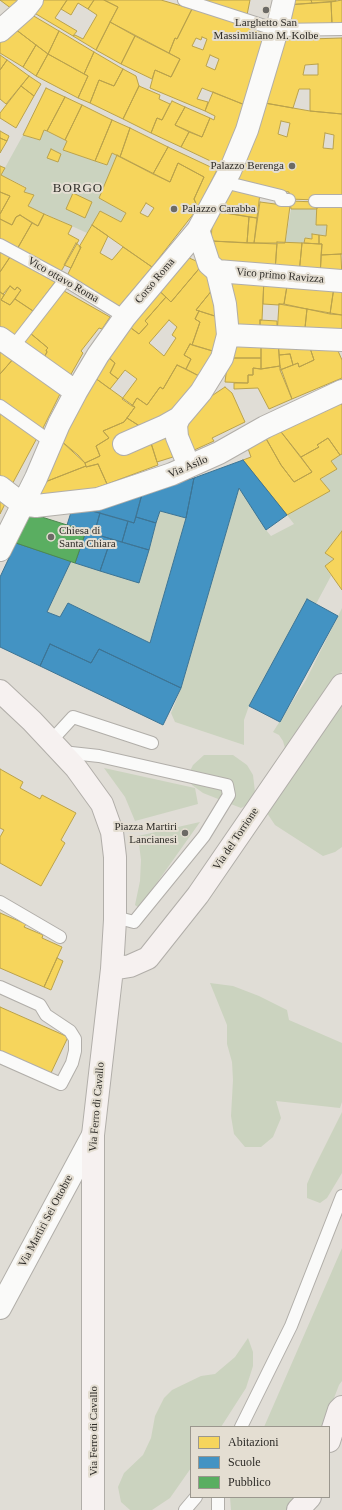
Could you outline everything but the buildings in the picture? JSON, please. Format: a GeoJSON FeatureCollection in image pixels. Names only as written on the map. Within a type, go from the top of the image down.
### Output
{"type":"FeatureCollection","features":[{"type":"Feature","properties":{"kind":"street"},"geometry":{"type":"LineString","coordinates":[[0,31],[25,10],[32,0]]}},
{"type":"Feature","properties":{"kind":"street","name":"Corso Roma"},"geometry":{"type":"LineString","coordinates":[[0,550],[36,478],[51,442],[76,392],[98,355],[125,317],[198,230],[224,182],[247,130],[277,30],[284,0]]}},
{"type":"Feature","properties":{"kind":"street"},"geometry":{"type":"LineString","coordinates":[[124,444],[172,422],[201,392],[222,358],[228,335],[225,304],[217,271],[209,264],[198,230]]}},
{"type":"Feature","properties":{"kind":"street","name":"Vico primo Ravizza"},"geometry":{"type":"LineString","coordinates":[[217,271],[342,281]]}},
{"type":"Feature","properties":{"kind":"street"},"geometry":{"type":"LineString","coordinates":[[228,335],[342,340]]}},
{"type":"Feature","properties":{"kind":"street"},"geometry":{"type":"LineString","coordinates":[[6,342],[76,392]]}},
{"type":"Feature","properties":{"kind":"street","name":"Via Asilo"},"geometry":{"type":"LineString","coordinates":[[22,504],[36,506],[98,499],[172,474],[219,453],[265,427],[342,391]]}},
{"type":"Feature","properties":{"kind":"street"},"geometry":{"type":"LineString","coordinates":[[172,422],[176,426],[177,437],[190,466]]}},
{"type":"Feature","properties":{"kind":"street"},"geometry":{"type":"LineString","coordinates":[[0,487],[22,504]]}},
{"type":"Feature","properties":{"kind":"street","name":"Via del Torrione"},"geometry":{"type":"LineString","coordinates":[[112,969],[130,966],[148,958],[198,895],[342,685]]}},
{"type":"Feature","properties":{"kind":"street","name":"Via Ferro di Cavallo"},"geometry":{"type":"LineString","coordinates":[[0,691],[32,721],[78,770],[102,804],[110,822],[115,857],[115,916],[112,969],[93,1135],[97,1505]]}},
{"type":"Feature","properties":{"kind":"street","name":"Via Ferro di Cavallo"},"geometry":{"type":"LineString","coordinates":[[0,713],[28,727],[57,747]]}},
{"type":"Feature","properties":{"kind":"street","name":"Via Martiri Sei Ottobre"},"geometry":{"type":"LineString","coordinates":[[0,1308],[93,1135]]}},
{"type":"Feature","properties":{"kind":"street"},"geometry":{"type":"LineString","coordinates":[[330,1438],[339,1410],[342,1407]]}},
{"type":"Feature","properties":{"kind":"street"},"geometry":{"type":"LineString","coordinates":[[298,1510],[309,1498]]}},
{"type":"Feature","properties":{"kind":"lane"},"geometry":{"type":"LineString","coordinates":[[184,0],[277,30],[342,28]]}},
{"type":"Feature","properties":{"kind":"lane"},"geometry":{"type":"LineString","coordinates":[[224,182],[281,196],[281,200],[289,200]]}},
{"type":"Feature","properties":{"kind":"lane"},"geometry":{"type":"LineString","coordinates":[[316,201],[342,201]]}},
{"type":"Feature","properties":{"kind":"lane","name":"Vico ottavo Roma"},"geometry":{"type":"LineString","coordinates":[[0,245],[65,280],[125,317]]}},
{"type":"Feature","properties":{"kind":"lane"},"geometry":{"type":"LineString","coordinates":[[6,342],[65,280]]}},
{"type":"Feature","properties":{"kind":"lane"},"geometry":{"type":"LineString","coordinates":[[0,406],[51,442]]}},
{"type":"Feature","properties":{"kind":"lane"},"geometry":{"type":"LineString","coordinates":[[115,916],[134,922],[204,836],[229,795],[227,785],[57,747],[73,717],[152,743]]}},
{"type":"Feature","properties":{"kind":"lane"},"geometry":{"type":"LineString","coordinates":[[0,902],[60,937]]}},
{"type":"Feature","properties":{"kind":"lane"},"geometry":{"type":"LineString","coordinates":[[0,987],[40,1005],[46,1015],[70,1031],[75,1039],[75,1051],[72,1063],[61,1084],[0,1057]]}},
{"type":"Feature","properties":{"kind":"lane"},"geometry":{"type":"LineString","coordinates":[[241,1426],[291,1326],[342,1196]]}},
{"type":"Feature","properties":{"kind":"lane"},"geometry":{"type":"LineString","coordinates":[[185,1510],[195,1498]]}},
{"type":"Feature","properties":{"kind":"lane"},"geometry":{"type":"LineString","coordinates":[[218,1498],[218,1510]]}},
{"type":"Feature","properties":{"kind":"green space"},"geometry":{"type":"Polygon","coordinates":[[[44,130],[67,141],[63,150],[106,165],[112,153],[117,155],[99,198],[126,213],[121,222],[100,211],[87,233],[28,206],[34,195],[24,192],[26,187],[1,175],[23,135],[39,140],[44,130]]]}},
{"type":"Feature","properties":{"kind":"green space"},"geometry":{"type":"Polygon","coordinates":[[[291,209],[317,209],[316,225],[327,225],[326,236],[313,235],[312,239],[305,238],[304,243],[285,243],[291,209]]]}},
{"type":"Feature","properties":{"kind":"green space"},"geometry":{"type":"Polygon","coordinates":[[[342,454],[342,531],[325,553],[334,559],[325,566],[331,576],[316,604],[296,620],[249,706],[244,720],[244,745],[175,722],[171,713],[181,688],[239,488],[258,511],[266,530],[271,536],[294,524],[287,515],[330,491],[320,479],[336,469],[331,461],[342,454]]]}},
{"type":"Feature","properties":{"kind":"green space"},"geometry":{"type":"Polygon","coordinates":[[[160,511],[186,518],[150,643],[68,603],[60,617],[47,612],[71,561],[139,582],[160,511]]]}},
{"type":"Feature","properties":{"kind":"green space"},"geometry":{"type":"Polygon","coordinates":[[[342,608],[342,671],[283,754],[285,748],[283,741],[279,735],[273,732],[306,680],[342,608]]]}},
{"type":"Feature","properties":{"kind":"green space"},"geometry":{"type":"Polygon","coordinates":[[[342,703],[342,847],[335,852],[323,856],[275,825],[267,813],[342,703]]]}},
{"type":"Feature","properties":{"kind":"green space"},"geometry":{"type":"Polygon","coordinates":[[[204,755],[233,755],[247,765],[253,775],[255,792],[251,803],[241,808],[203,793],[192,785],[188,775],[193,765],[204,755]]]}},
{"type":"Feature","properties":{"kind":"green space"},"geometry":{"type":"Polygon","coordinates":[[[104,768],[195,788],[198,804],[135,821],[125,797],[104,768]]]}},
{"type":"Feature","properties":{"kind":"green space"},"geometry":{"type":"Polygon","coordinates":[[[200,822],[139,908],[135,905],[140,881],[141,860],[138,836],[200,822]]]}},
{"type":"Feature","properties":{"kind":"green space"},"geometry":{"type":"Polygon","coordinates":[[[210,983],[233,986],[259,996],[287,1010],[289,1020],[342,1043],[342,1102],[340,1108],[276,1101],[281,1118],[273,1137],[261,1147],[245,1147],[234,1134],[231,1116],[233,1080],[232,1062],[227,1044],[227,1025],[210,983]]]}},
{"type":"Feature","properties":{"kind":"green space"},"geometry":{"type":"Polygon","coordinates":[[[342,1112],[342,1173],[327,1198],[320,1203],[307,1198],[307,1184],[342,1112]]]}},
{"type":"Feature","properties":{"kind":"green space"},"geometry":{"type":"Polygon","coordinates":[[[342,1248],[342,1381],[339,1385],[323,1426],[264,1426],[342,1248]]]}},
{"type":"Feature","properties":{"kind":"green space"},"geometry":{"type":"Polygon","coordinates":[[[248,1338],[253,1352],[253,1366],[246,1388],[222,1426],[190,1426],[190,1469],[170,1498],[152,1510],[130,1510],[121,1502],[118,1487],[124,1473],[143,1455],[151,1438],[155,1416],[164,1398],[172,1390],[201,1376],[215,1374],[235,1357],[248,1338]]]}},
{"type":"Feature","properties":{"kind":"green space"},"geometry":{"type":"Polygon","coordinates":[[[230,1498],[295,1498],[288,1510],[231,1510],[230,1498]]]}},
{"type":"Feature","properties":{"kind":"place","name":"Larghetto San Massimiliano M. Kolbe"},"geometry":{"type":"Point","coordinates":[266,10]}},
{"type":"Feature","properties":{"kind":"place","name":"Palazzo Berenga"},"geometry":{"type":"Point","coordinates":[292,166]}},
{"type":"Feature","properties":{"kind":"place","name":"Palazzo Carabba"},"geometry":{"type":"Point","coordinates":[174,209]}},
{"type":"Feature","properties":{"kind":"place","name":"Chiesa di Santa Chiara"},"geometry":{"type":"Point","coordinates":[51,537]}},
{"type":"Feature","properties":{"kind":"place","name":"Piazza Martiri Lancianesi"},"geometry":{"type":"Point","coordinates":[185,833]}},
{"type":"Feature","properties":{"kind":"district","name":"BORGO"},"geometry":{"type":"Point","coordinates":[78,189]}}]}
